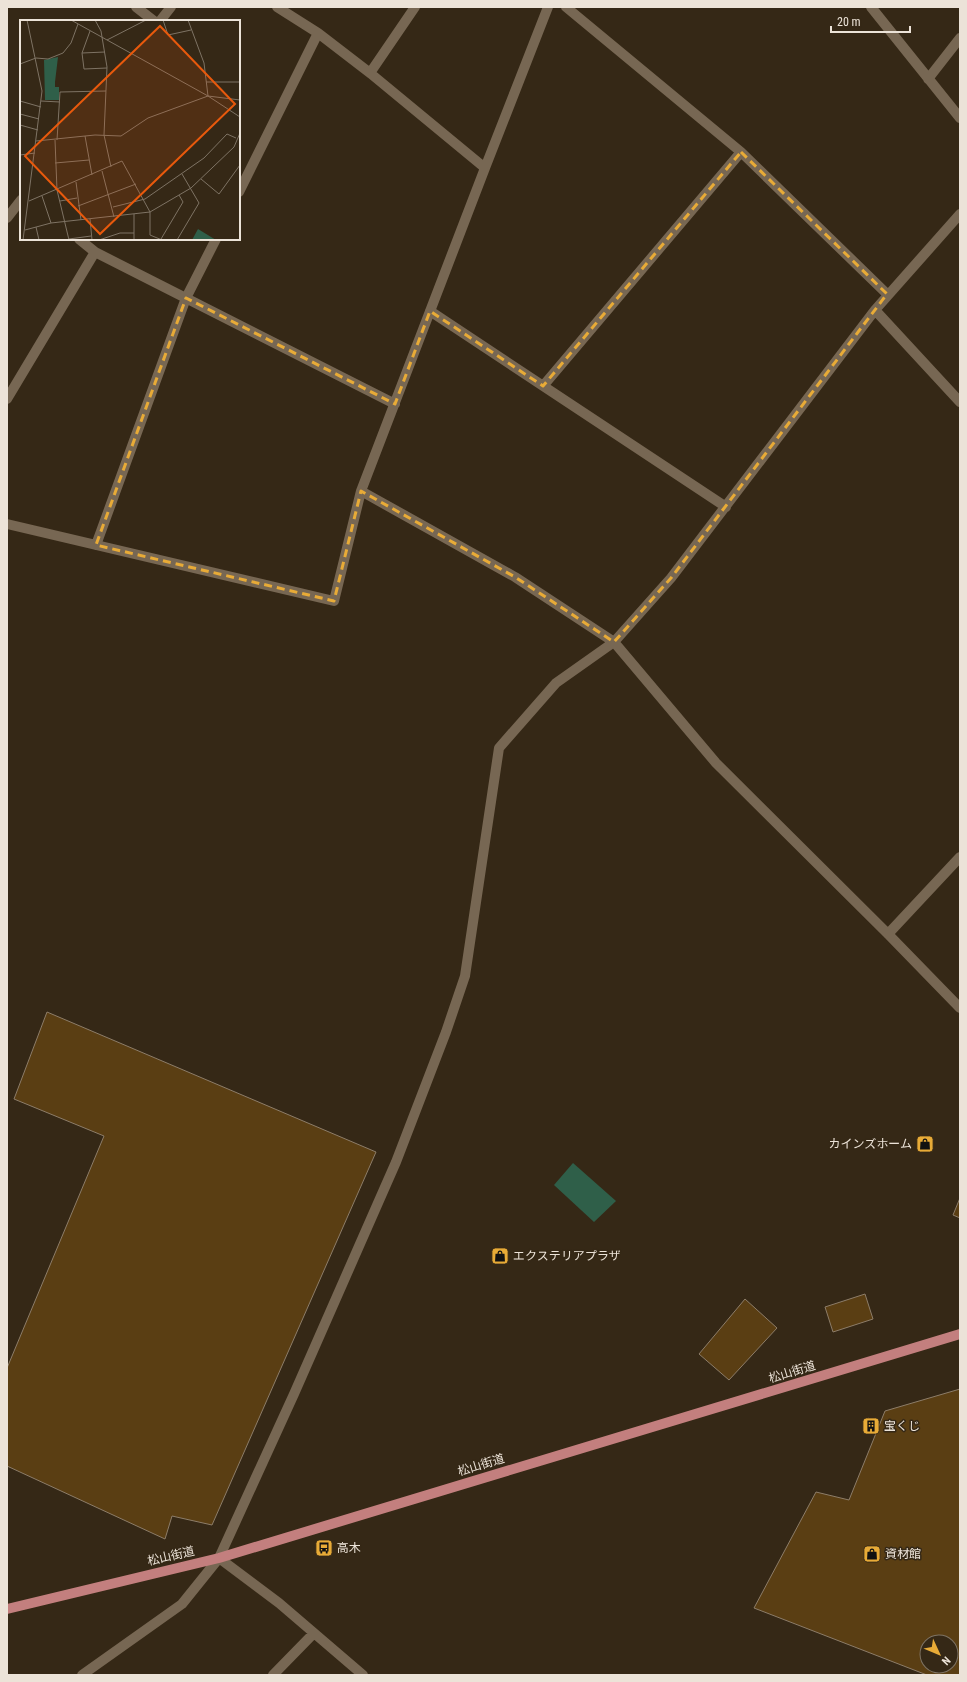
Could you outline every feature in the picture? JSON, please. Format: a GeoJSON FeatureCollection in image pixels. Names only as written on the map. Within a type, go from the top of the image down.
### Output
{"type":"FeatureCollection","features":[{"type":"Feature","properties":{"kind":"main road","name":"松山街道"},"geometry":{"type":"LineString","coordinates":[[7,1609],[219,1558],[960,1334]]}},
{"type":"Feature","properties":{"kind":"street"},"geometry":{"type":"LineString","coordinates":[[136,7],[153,20]]}},
{"type":"Feature","properties":{"kind":"street"},"geometry":{"type":"LineString","coordinates":[[161,20],[171,7]]}},
{"type":"Feature","properties":{"kind":"street"},"geometry":{"type":"LineString","coordinates":[[277,7],[318,33],[370,73],[485,168]]}},
{"type":"Feature","properties":{"kind":"street"},"geometry":{"type":"LineString","coordinates":[[370,73],[415,7]]}},
{"type":"Feature","properties":{"kind":"street"},"geometry":{"type":"LineString","coordinates":[[7,524],[334,601],[361,491],[548,7]]}},
{"type":"Feature","properties":{"kind":"street"},"geometry":{"type":"LineString","coordinates":[[566,7],[742,152],[887,294]]}},
{"type":"Feature","properties":{"kind":"street"},"geometry":{"type":"LineString","coordinates":[[871,7],[960,118]]}},
{"type":"Feature","properties":{"kind":"street"},"geometry":{"type":"LineString","coordinates":[[240,190],[318,33]]}},
{"type":"Feature","properties":{"kind":"street"},"geometry":{"type":"LineString","coordinates":[[928,79],[960,38]]}},
{"type":"Feature","properties":{"kind":"street"},"geometry":{"type":"LineString","coordinates":[[543,386],[742,152]]}},
{"type":"Feature","properties":{"kind":"street"},"geometry":{"type":"LineString","coordinates":[[7,218],[20,201]]}},
{"type":"Feature","properties":{"kind":"street"},"geometry":{"type":"LineString","coordinates":[[82,1675],[182,1604],[219,1558],[294,1394],[396,1162],[465,976],[499,748],[556,683],[614,642],[671,578],[887,294],[960,214]]}},
{"type":"Feature","properties":{"kind":"street"},"geometry":{"type":"LineString","coordinates":[[79,240],[95,252],[395,404]]}},
{"type":"Feature","properties":{"kind":"street"},"geometry":{"type":"LineString","coordinates":[[96,545],[186,298],[215,240]]}},
{"type":"Feature","properties":{"kind":"street"},"geometry":{"type":"LineString","coordinates":[[7,399],[95,252]]}},
{"type":"Feature","properties":{"kind":"street"},"geometry":{"type":"LineString","coordinates":[[875,310],[960,402]]}},
{"type":"Feature","properties":{"kind":"street"},"geometry":{"type":"LineString","coordinates":[[430,311],[726,507]]}},
{"type":"Feature","properties":{"kind":"street"},"geometry":{"type":"LineString","coordinates":[[361,491],[515,577],[614,642],[716,763],[888,934],[960,1008]]}},
{"type":"Feature","properties":{"kind":"street"},"geometry":{"type":"LineString","coordinates":[[888,934],[960,857]]}},
{"type":"Feature","properties":{"kind":"street"},"geometry":{"type":"LineString","coordinates":[[219,1558],[279,1603],[364,1675]]}},
{"type":"Feature","properties":{"kind":"street"},"geometry":{"type":"LineString","coordinates":[[273,1675],[314,1633]]}},
{"type":"Feature","properties":{"kind":"highlighted area"},"geometry":{"type":"Polygon","coordinates":[[[741,152],[887,294],[671,578],[614,642],[515,577],[361,491],[334,601],[96,545],[186,298],[395,404],[430,311],[543,386],[741,152]]]}},
{"type":"Feature","properties":{"kind":"green space"},"geometry":{"type":"Polygon","coordinates":[[[573,1163],[616,1201],[594,1222],[554,1185],[573,1163]]]}},
{"type":"Feature","properties":{"kind":"building"},"geometry":{"type":"Polygon","coordinates":[[[47,1012],[376,1152],[212,1525],[172,1516],[165,1539],[7,1466],[7,1368],[104,1136],[14,1099],[47,1012]]]}},
{"type":"Feature","properties":{"kind":"building"},"geometry":{"type":"Polygon","coordinates":[[[960,1198],[960,1218],[953,1215],[960,1198]]]}},
{"type":"Feature","properties":{"kind":"building"},"geometry":{"type":"Polygon","coordinates":[[[865,1294],[873,1319],[833,1332],[825,1307],[865,1294]]]}},
{"type":"Feature","properties":{"kind":"building"},"geometry":{"type":"Polygon","coordinates":[[[745,1299],[777,1328],[729,1380],[699,1354],[745,1299]]]}},
{"type":"Feature","properties":{"kind":"building","name":"資材館"},"geometry":{"type":"Polygon","coordinates":[[[960,1389],[960,1675],[924,1674],[959,1674],[959,1634],[919,1634],[919,1672],[754,1608],[816,1492],[849,1500],[885,1411],[960,1389]]]}},
{"type":"Feature","properties":{"kind":"building","name":"宝くじ"},"geometry":{"type":"Polygon","coordinates":[[[868,1418],[878,1422],[873,1432],[864,1429],[868,1418]]]}},
{"type":"Feature","properties":{"kind":"place","name":"カインズホーム"},"geometry":{"type":"Point","coordinates":[925,1144]}},
{"type":"Feature","properties":{"kind":"place","name":"エクステリアプラザ"},"geometry":{"type":"Point","coordinates":[500,1256]}},
{"type":"Feature","properties":{"kind":"place","name":"宝くじ"},"geometry":{"type":"Point","coordinates":[871,1426]}},
{"type":"Feature","properties":{"kind":"place","name":"高木"},"geometry":{"type":"Point","coordinates":[324,1548]}},
{"type":"Feature","properties":{"kind":"place","name":"資材館"},"geometry":{"type":"Point","coordinates":[872,1554]}}]}
